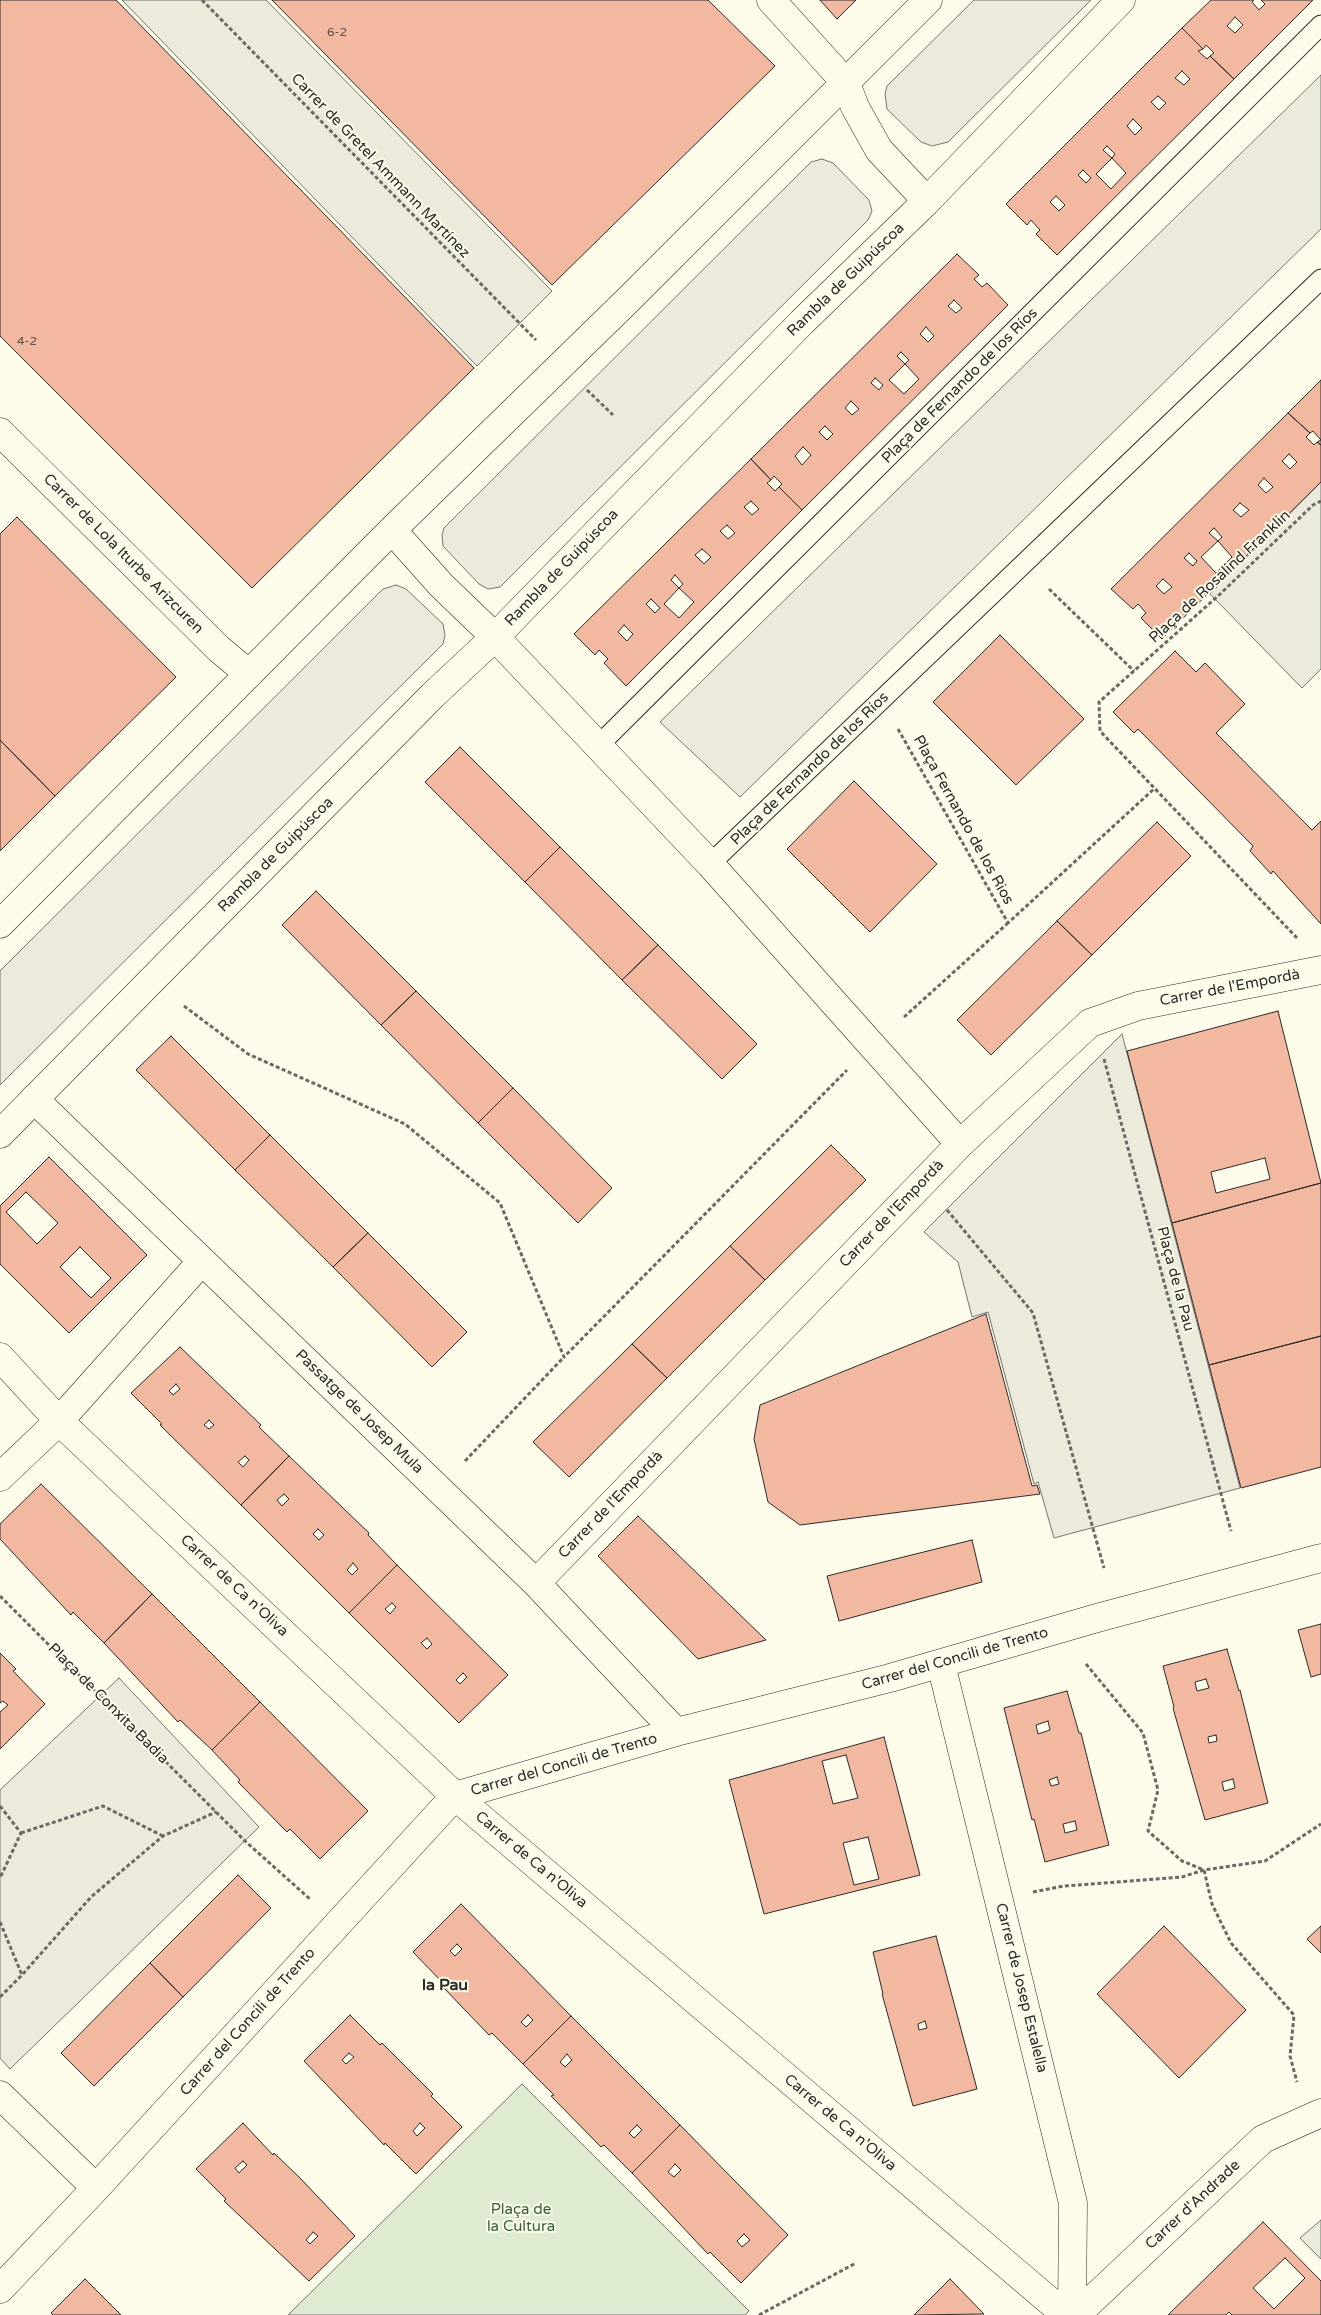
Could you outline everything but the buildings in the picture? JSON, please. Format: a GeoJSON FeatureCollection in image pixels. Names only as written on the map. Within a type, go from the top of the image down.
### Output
{"type":"FeatureCollection","features":[{"type":"Feature","properties":{"kind":"street"},"geometry":{"type":"LineString","coordinates":[[771,0],[846,82],[855,107],[879,150],[927,201]]}},
{"type":"Feature","properties":{"kind":"street"},"geometry":{"type":"LineString","coordinates":[[0,924],[392,530],[928,0]]}},
{"type":"Feature","properties":{"kind":"street","name":"Rambla de Guipúscoa"},"geometry":{"type":"LineString","coordinates":[[0,1134],[433,695],[494,637],[802,322],[927,201],[1121,0]]}},
{"type":"Feature","properties":{"kind":"street","name":"Carrer de Lola Iturbe Arizcuren"},"geometry":{"type":"LineString","coordinates":[[0,432],[218,649],[249,674]]}},
{"type":"Feature","properties":{"kind":"street"},"geometry":{"type":"LineString","coordinates":[[392,530],[441,585],[494,637],[710,864],[960,1144]]}},
{"type":"Feature","properties":{"kind":"street","name":"Carrer de l'Empordà"},"geometry":{"type":"LineString","coordinates":[[536,1583],[960,1144],[1090,1022],[1138,1006],[1321,970]]}},
{"type":"Feature","properties":{"kind":"street","name":"Passatge de Josep Mula"},"geometry":{"type":"LineString","coordinates":[[34,1099],[536,1583],[676,1732]]}},
{"type":"Feature","properties":{"kind":"street"},"geometry":{"type":"LineString","coordinates":[[0,1477],[59,1421],[202,1261]]}},
{"type":"Feature","properties":{"kind":"street","name":"Carrer de Ca n'Oliva"},"geometry":{"type":"LineString","coordinates":[[0,1357],[59,1421],[455,1796],[1066,2315]]}},
{"type":"Feature","properties":{"kind":"street","name":"Carrer del Concili de Trento"},"geometry":{"type":"LineString","coordinates":[[0,2290],[96,2188],[455,1796],[676,1732],[941,1664],[1097,1618],[1321,1558]]}},
{"type":"Feature","properties":{"kind":"street","name":"Carrer de Josep Estalella"},"geometry":{"type":"LineString","coordinates":[[941,1664],[1073,2203],[1072,2315]]}},
{"type":"Feature","properties":{"kind":"street"},"geometry":{"type":"LineString","coordinates":[[0,2095],[96,2188]]}},
{"type":"Feature","properties":{"kind":"street","name":"Carrer d'Andrade"},"geometry":{"type":"LineString","coordinates":[[1076,2315],[1263,2139],[1321,2113]]}},
{"type":"Feature","properties":{"kind":"lane","name":"Plaça de Fernando de los Ríos"},"geometry":{"type":"LineString","coordinates":[[598,746],[1321,25]]}},
{"type":"Feature","properties":{"kind":"lane","name":"Plaça de Fernando de los Ríos"},"geometry":{"type":"LineString","coordinates":[[710,864],[1321,279]]}},
{"type":"Feature","properties":{"kind":"path","name":"Carrer de Gretel Ammann Martínez"},"geometry":{"type":"LineString","coordinates":[[202,0],[537,341]]}},
{"type":"Feature","properties":{"kind":"path"},"geometry":{"type":"LineString","coordinates":[[584,388],[613,415]]}},
{"type":"Feature","properties":{"kind":"path","name":"Plaça de Rosalind Franklin"},"geometry":{"type":"LineString","coordinates":[[1155,788],[1100,731],[1099,702],[1218,596],[1313,505],[1321,501]]}},
{"type":"Feature","properties":{"kind":"path"},"geometry":{"type":"LineString","coordinates":[[1049,589],[1134,671]]}},
{"type":"Feature","properties":{"kind":"path","name":"Plaça Fernando de los Rios"},"geometry":{"type":"LineString","coordinates":[[898,729],[1008,923]]}},
{"type":"Feature","properties":{"kind":"path"},"geometry":{"type":"LineString","coordinates":[[1155,788],[1298,938]]}},
{"type":"Feature","properties":{"kind":"path","name":"Plaça Fernando de los Rios"},"geometry":{"type":"LineString","coordinates":[[904,1017],[1155,788]]}},
{"type":"Feature","properties":{"kind":"path"},"geometry":{"type":"LineString","coordinates":[[184,1006],[248,1054],[405,1124],[500,1203],[564,1357]]}},
{"type":"Feature","properties":{"kind":"path","name":"Plaça de la Pau"},"geometry":{"type":"LineString","coordinates":[[1102,1053],[1231,1531]]}},
{"type":"Feature","properties":{"kind":"path"},"geometry":{"type":"LineString","coordinates":[[465,1461],[564,1357],[849,1068]]}},
{"type":"Feature","properties":{"kind":"path"},"geometry":{"type":"LineString","coordinates":[[946,1209],[1033,1313],[1104,1568]]}},
{"type":"Feature","properties":{"kind":"path","name":"Plaça de Conxita Badia"},"geometry":{"type":"LineString","coordinates":[[0,1596],[245,1841],[318,1906]]}},
{"type":"Feature","properties":{"kind":"path"},"geometry":{"type":"LineString","coordinates":[[1086,1664],[1143,1733],[1158,1790],[1148,1831],[1182,1861],[1204,1870]]}},
{"type":"Feature","properties":{"kind":"path"},"geometry":{"type":"LineString","coordinates":[[0,1806],[21,1833]]}},
{"type":"Feature","properties":{"kind":"path"},"geometry":{"type":"LineString","coordinates":[[0,1878],[21,1833],[103,1806],[163,1836]]}},
{"type":"Feature","properties":{"kind":"path"},"geometry":{"type":"LineString","coordinates":[[0,1997],[91,1897],[163,1836],[216,1812]]}},
{"type":"Feature","properties":{"kind":"path"},"geometry":{"type":"LineString","coordinates":[[1029,1892],[1074,1885],[1182,1877],[1204,1870],[1265,1861],[1321,1824]]}},
{"type":"Feature","properties":{"kind":"path"},"geometry":{"type":"LineString","coordinates":[[1204,1870],[1212,1904],[1231,1943],[1294,2014],[1290,2056],[1296,2082]]}},
{"type":"Feature","properties":{"kind":"path"},"geometry":{"type":"LineString","coordinates":[[0,1922],[22,1975]]}},
{"type":"Feature","properties":{"kind":"path"},"geometry":{"type":"LineString","coordinates":[[759,2315],[856,2263]]}},
{"type":"Feature","properties":{"kind":"green space","name":"Plaça de la Cultura"},"geometry":{"type":"Polygon","coordinates":[[[522,2084],[749,2311],[745,2315],[288,2315],[522,2084]]]}},
{"type":"Feature","properties":{"kind":"shaded area"},"geometry":{"type":"Polygon","coordinates":[[[122,0],[266,0],[552,291],[477,366],[122,0]]]}},
{"type":"Feature","properties":{"kind":"shaded area"},"geometry":{"type":"Polygon","coordinates":[[[974,0],[1091,0],[948,142],[932,146],[921,142],[887,109],[885,94],[887,86],[974,0]]]}},
{"type":"Feature","properties":{"kind":"shaded area"},"geometry":{"type":"Polygon","coordinates":[[[1321,75],[1321,229],[740,797],[660,722],[1321,75]]]}},
{"type":"Feature","properties":{"kind":"shaded area"},"geometry":{"type":"Polygon","coordinates":[[[822,159],[833,163],[869,200],[872,211],[868,220],[500,587],[488,589],[479,584],[443,546],[442,535],[444,528],[811,162],[822,159]]]}},
{"type":"Feature","properties":{"kind":"shaded area"},"geometry":{"type":"Polygon","coordinates":[[[1321,482],[1321,669],[1302,688],[1210,594],[1321,482]]]}},
{"type":"Feature","properties":{"kind":"shaded area"},"geometry":{"type":"Polygon","coordinates":[[[396,585],[406,589],[443,624],[445,635],[443,644],[0,1085],[0,971],[383,589],[396,585]]]}},
{"type":"Feature","properties":{"kind":"shaded area"},"geometry":{"type":"Polygon","coordinates":[[[1122,1034],[1240,1488],[1054,1538],[1038,1482],[1034,1484],[988,1312],[972,1317],[958,1262],[924,1232],[1122,1034]]]}},
{"type":"Feature","properties":{"kind":"shaded area"},"geometry":{"type":"Polygon","coordinates":[[[119,1678],[259,1827],[10,2069],[0,2058],[0,1790],[119,1678]]]}},
{"type":"Feature","properties":{"kind":"shaded area"},"geometry":{"type":"Polygon","coordinates":[[[1321,2220],[1321,2259],[1300,2238],[1321,2220]]]}},
{"type":"Feature","properties":{"kind":"district","name":"la Pau"},"geometry":{"type":"Point","coordinates":[445,1986]}}]}
